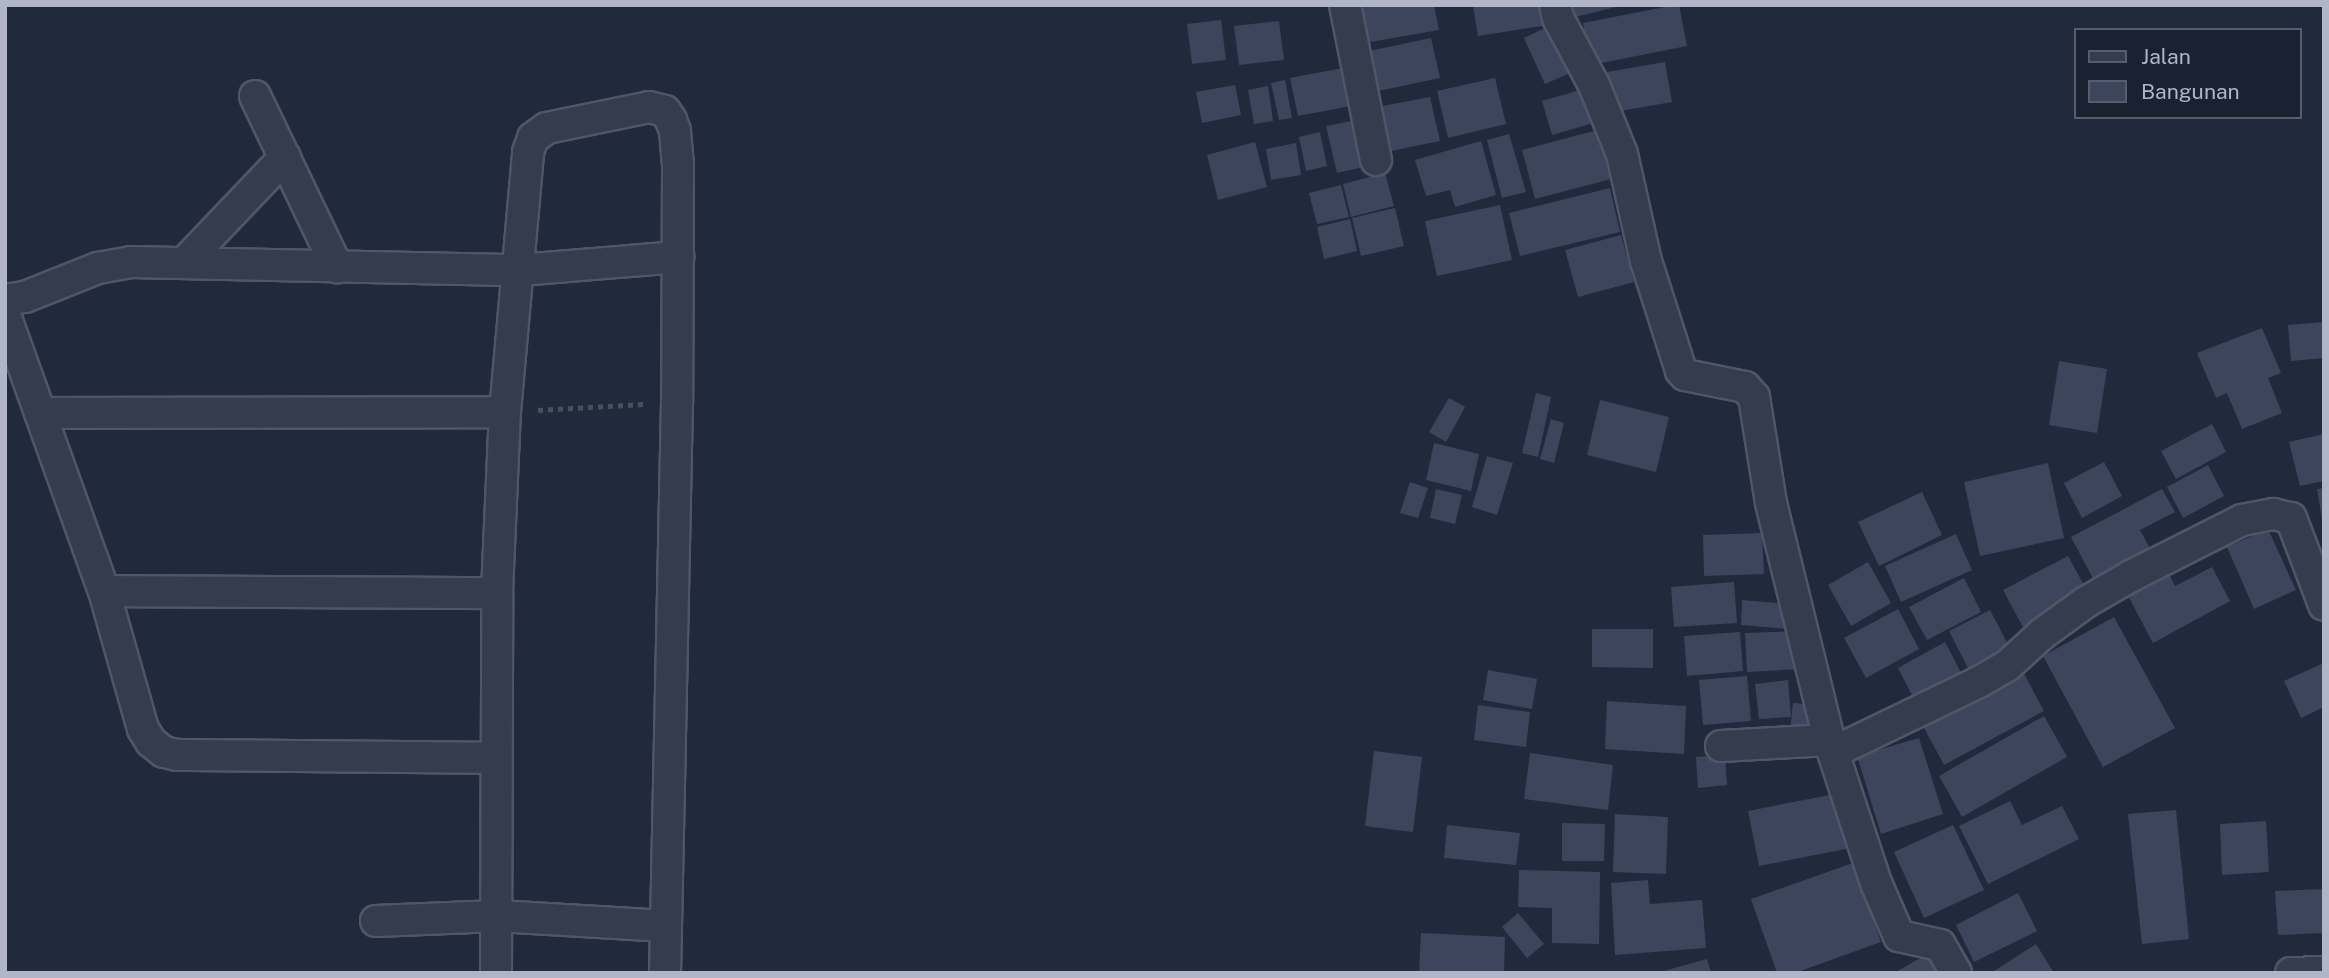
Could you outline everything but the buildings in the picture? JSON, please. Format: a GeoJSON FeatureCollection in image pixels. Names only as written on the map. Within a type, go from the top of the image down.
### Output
{"type":"FeatureCollection","features":[{"type":"Feature","properties":{"kind":"street"},"geometry":{"type":"LineString","coordinates":[[1346,5],[1376,160]]}},
{"type":"Feature","properties":{"kind":"street"},"geometry":{"type":"LineString","coordinates":[[1556,5],[1558,18],[1594,85],[1622,154],[1646,261],[1681,371],[1685,375],[1745,387],[1754,397],[1771,503],[1831,746],[1864,853],[1899,936],[1940,945],[1956,973]]}},
{"type":"Feature","properties":{"kind":"street"},"geometry":{"type":"LineString","coordinates":[[255,96],[337,267]]}},
{"type":"Feature","properties":{"kind":"street"},"geometry":{"type":"LineString","coordinates":[[496,973],[497,593],[505,412],[520,270],[528,152],[533,138],[547,128],[649,107],[665,111],[675,131],[678,257],[665,973]]}},
{"type":"Feature","properties":{"kind":"street"},"geometry":{"type":"LineString","coordinates":[[185,262],[285,157]]}},
{"type":"Feature","properties":{"kind":"street"},"geometry":{"type":"LineString","coordinates":[[5,300],[25,297],[98,268],[131,262],[520,270],[678,257]]}},
{"type":"Feature","properties":{"kind":"street"},"geometry":{"type":"LineString","coordinates":[[5,315],[104,591],[143,729],[151,742],[164,752],[496,758]]}},
{"type":"Feature","properties":{"kind":"street"},"geometry":{"type":"LineString","coordinates":[[40,413],[505,412]]}},
{"type":"Feature","properties":{"kind":"street"},"geometry":{"type":"LineString","coordinates":[[1721,746],[1831,746],[1979,682],[2007,666],[2042,634],[2086,602],[2242,520],[2273,514],[2291,518],[2324,605]]}},
{"type":"Feature","properties":{"kind":"street"},"geometry":{"type":"LineString","coordinates":[[104,591],[497,593]]}},
{"type":"Feature","properties":{"kind":"street"},"geometry":{"type":"LineString","coordinates":[[376,921],[498,916],[666,926]]}},
{"type":"Feature","properties":{"kind":"street"},"geometry":{"type":"LineString","coordinates":[[2291,973],[2324,972]]}},
{"type":"Feature","properties":{"kind":"path"},"geometry":{"type":"LineString","coordinates":[[505,412],[677,402]]}}]}
